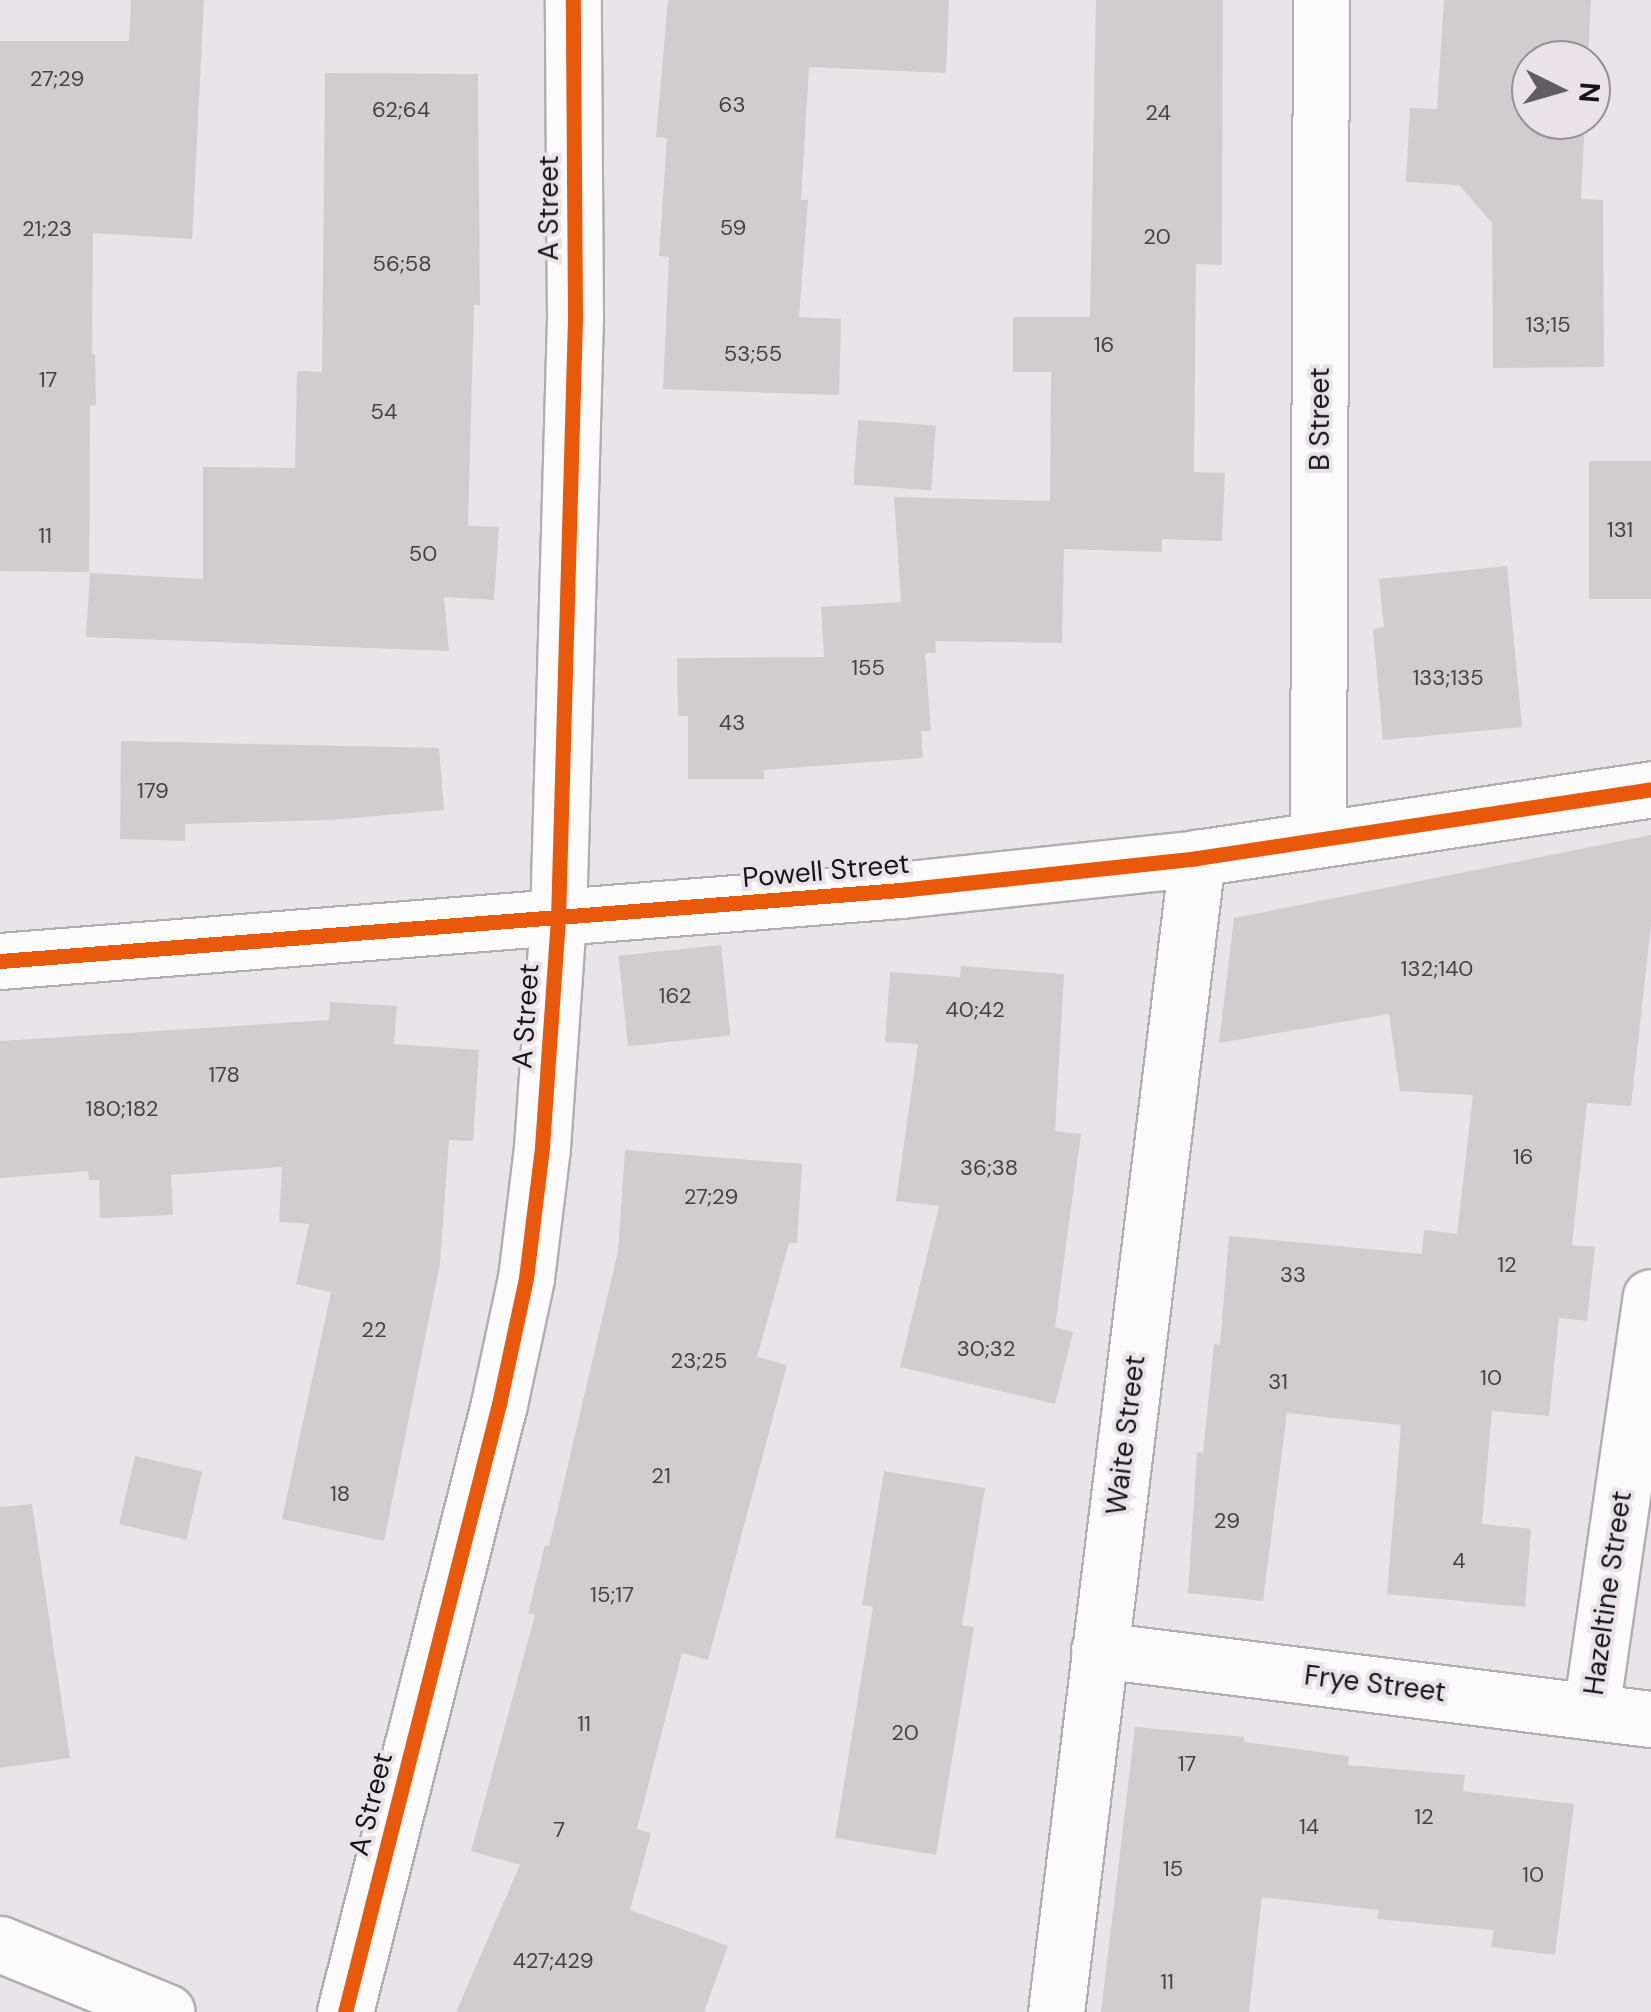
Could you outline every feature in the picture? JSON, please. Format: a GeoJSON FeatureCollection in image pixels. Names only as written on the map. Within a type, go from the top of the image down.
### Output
{"type":"FeatureCollection","features":[{"type":"Feature","properties":{"kind":"street","name":"A Street"},"geometry":{"type":"LineString","coordinates":[[345,2012],[499,1404],[526,1278],[542,1146],[558,919],[574,317],[572,0]]}},
{"type":"Feature","properties":{"kind":"street","name":"B Street"},"geometry":{"type":"LineString","coordinates":[[1318,839],[1321,0]]}},
{"type":"Feature","properties":{"kind":"street","name":"Powell Street"},"geometry":{"type":"LineString","coordinates":[[0,961],[558,919],[1197,858],[1651,789]]}},
{"type":"Feature","properties":{"kind":"street","name":"Waite Street"},"geometry":{"type":"LineString","coordinates":[[1056,2012],[1197,858]]}},
{"type":"Feature","properties":{"kind":"street","name":"Hazeltine Street"},"geometry":{"type":"LineString","coordinates":[[1591,1711],[1651,1297]]}},
{"type":"Feature","properties":{"kind":"street","name":"Frye Street"},"geometry":{"type":"LineString","coordinates":[[1099,1650],[1651,1718]]}},
{"type":"Feature","properties":{"kind":"street"},"geometry":{"type":"LineString","coordinates":[[0,1944],[167,2012]]}},
{"type":"Feature","properties":{"kind":"building"},"geometry":{"type":"Polygon","coordinates":[[[131,0],[204,0],[192,239],[93,233],[92,354],[96,405],[90,406],[89,572],[0,571],[0,41],[129,41],[131,0]]]}},
{"type":"Feature","properties":{"kind":"building"},"geometry":{"type":"Polygon","coordinates":[[[668,0],[949,0],[946,73],[809,67],[801,200],[808,200],[799,317],[841,319],[839,395],[663,389],[669,257],[659,256],[667,138],[656,137],[668,0]]]}},
{"type":"Feature","properties":{"kind":"building"},"geometry":{"type":"Polygon","coordinates":[[[1096,0],[1223,0],[1222,265],[1196,264],[1194,472],[1225,473],[1222,541],[1162,539],[1162,552],[1064,549],[1062,643],[935,641],[936,653],[925,653],[931,731],[921,731],[923,758],[764,770],[764,779],[688,779],[688,716],[678,716],[677,658],[824,657],[821,607],[901,602],[894,497],[1050,501],[1051,372],[1013,372],[1013,317],[1090,317],[1096,0]]]}},
{"type":"Feature","properties":{"kind":"building"},"geometry":{"type":"Polygon","coordinates":[[[1444,0],[1591,0],[1589,40],[1511,40],[1511,140],[1584,140],[1581,199],[1603,200],[1604,367],[1493,368],[1492,223],[1459,185],[1406,182],[1410,108],[1437,109],[1444,0]]]}},
{"type":"Feature","properties":{"kind":"building"},"geometry":{"type":"Polygon","coordinates":[[[325,73],[478,74],[480,305],[474,305],[468,526],[499,527],[494,600],[444,597],[449,651],[86,637],[90,573],[203,579],[203,467],[295,468],[297,371],[322,372],[325,73]]]}},
{"type":"Feature","properties":{"kind":"building"},"geometry":{"type":"Polygon","coordinates":[[[858,420],[936,425],[931,490],[853,485],[858,420]]]}},
{"type":"Feature","properties":{"kind":"building"},"geometry":{"type":"Polygon","coordinates":[[[1589,461],[1651,461],[1651,599],[1589,599],[1589,461]]]}},
{"type":"Feature","properties":{"kind":"building"},"geometry":{"type":"Polygon","coordinates":[[[1507,566],[1522,727],[1383,740],[1373,629],[1384,627],[1379,579],[1507,566]]]}},
{"type":"Feature","properties":{"kind":"building"},"geometry":{"type":"Polygon","coordinates":[[[121,741],[439,748],[444,810],[330,820],[185,824],[185,841],[120,839],[121,741]]]}},
{"type":"Feature","properties":{"kind":"building"},"geometry":{"type":"Polygon","coordinates":[[[1651,835],[1651,925],[1631,1106],[1587,1103],[1572,1245],[1595,1247],[1587,1321],[1559,1318],[1549,1416],[1492,1411],[1482,1524],[1531,1529],[1525,1607],[1387,1594],[1401,1425],[1287,1413],[1263,1601],[1188,1593],[1197,1452],[1203,1453],[1214,1344],[1220,1345],[1229,1236],[1422,1254],[1424,1230],[1457,1234],[1473,1095],[1400,1091],[1389,1014],[1219,1043],[1234,918],[1651,835]]]}},
{"type":"Feature","properties":{"kind":"building"},"geometry":{"type":"Polygon","coordinates":[[[721,945],[731,1036],[628,1046],[619,956],[721,945]]]}},
{"type":"Feature","properties":{"kind":"building"},"geometry":{"type":"Polygon","coordinates":[[[961,966],[1064,974],[1055,1131],[1081,1134],[1055,1327],[1073,1332],[1055,1404],[900,1367],[939,1206],[896,1201],[918,1044],[885,1042],[890,972],[960,977],[961,966]]]}},
{"type":"Feature","properties":{"kind":"building"},"geometry":{"type":"Polygon","coordinates":[[[330,1002],[397,1006],[394,1044],[479,1050],[473,1141],[449,1140],[440,1264],[384,1541],[282,1519],[331,1292],[296,1284],[309,1224],[279,1222],[282,1167],[171,1175],[173,1215],[100,1218],[99,1180],[89,1180],[88,1171],[0,1178],[0,1041],[329,1020],[330,1002]]]}},
{"type":"Feature","properties":{"kind":"building"},"geometry":{"type":"Polygon","coordinates":[[[625,1150],[802,1164],[797,1243],[789,1243],[757,1357],[787,1365],[708,1660],[682,1653],[637,1829],[651,1833],[630,1910],[728,1946],[704,2012],[456,2012],[520,1865],[471,1851],[535,1615],[528,1613],[545,1545],[549,1546],[618,1251],[625,1150]]]}},
{"type":"Feature","properties":{"kind":"building"},"geometry":{"type":"Polygon","coordinates":[[[135,1456],[202,1472],[186,1540],[119,1524],[135,1456]]]}},
{"type":"Feature","properties":{"kind":"building"},"geometry":{"type":"Polygon","coordinates":[[[884,1471],[985,1488],[962,1625],[974,1627],[936,1855],[835,1838],[873,1607],[862,1605],[884,1471]]]}},
{"type":"Feature","properties":{"kind":"building"},"geometry":{"type":"Polygon","coordinates":[[[32,1504],[70,1758],[0,1768],[0,1507],[32,1504]]]}},
{"type":"Feature","properties":{"kind":"building"},"geometry":{"type":"Polygon","coordinates":[[[1135,1727],[1244,1737],[1244,1742],[1349,1756],[1348,1765],[1465,1775],[1463,1791],[1574,1804],[1555,1955],[1491,1947],[1494,1930],[1377,1919],[1378,1910],[1262,1897],[1249,2012],[1101,2012],[1135,1727]]]}},
{"type":"Feature","properties":{"kind":"cycle path"},"geometry":{"type":"LineString","coordinates":[[345,2012],[499,1404],[526,1278],[542,1147],[558,919],[575,317],[573,0]]}},
{"type":"Feature","properties":{"kind":"cycle path"},"geometry":{"type":"LineString","coordinates":[[0,961],[900,890],[1197,858],[1651,789]]}}]}
